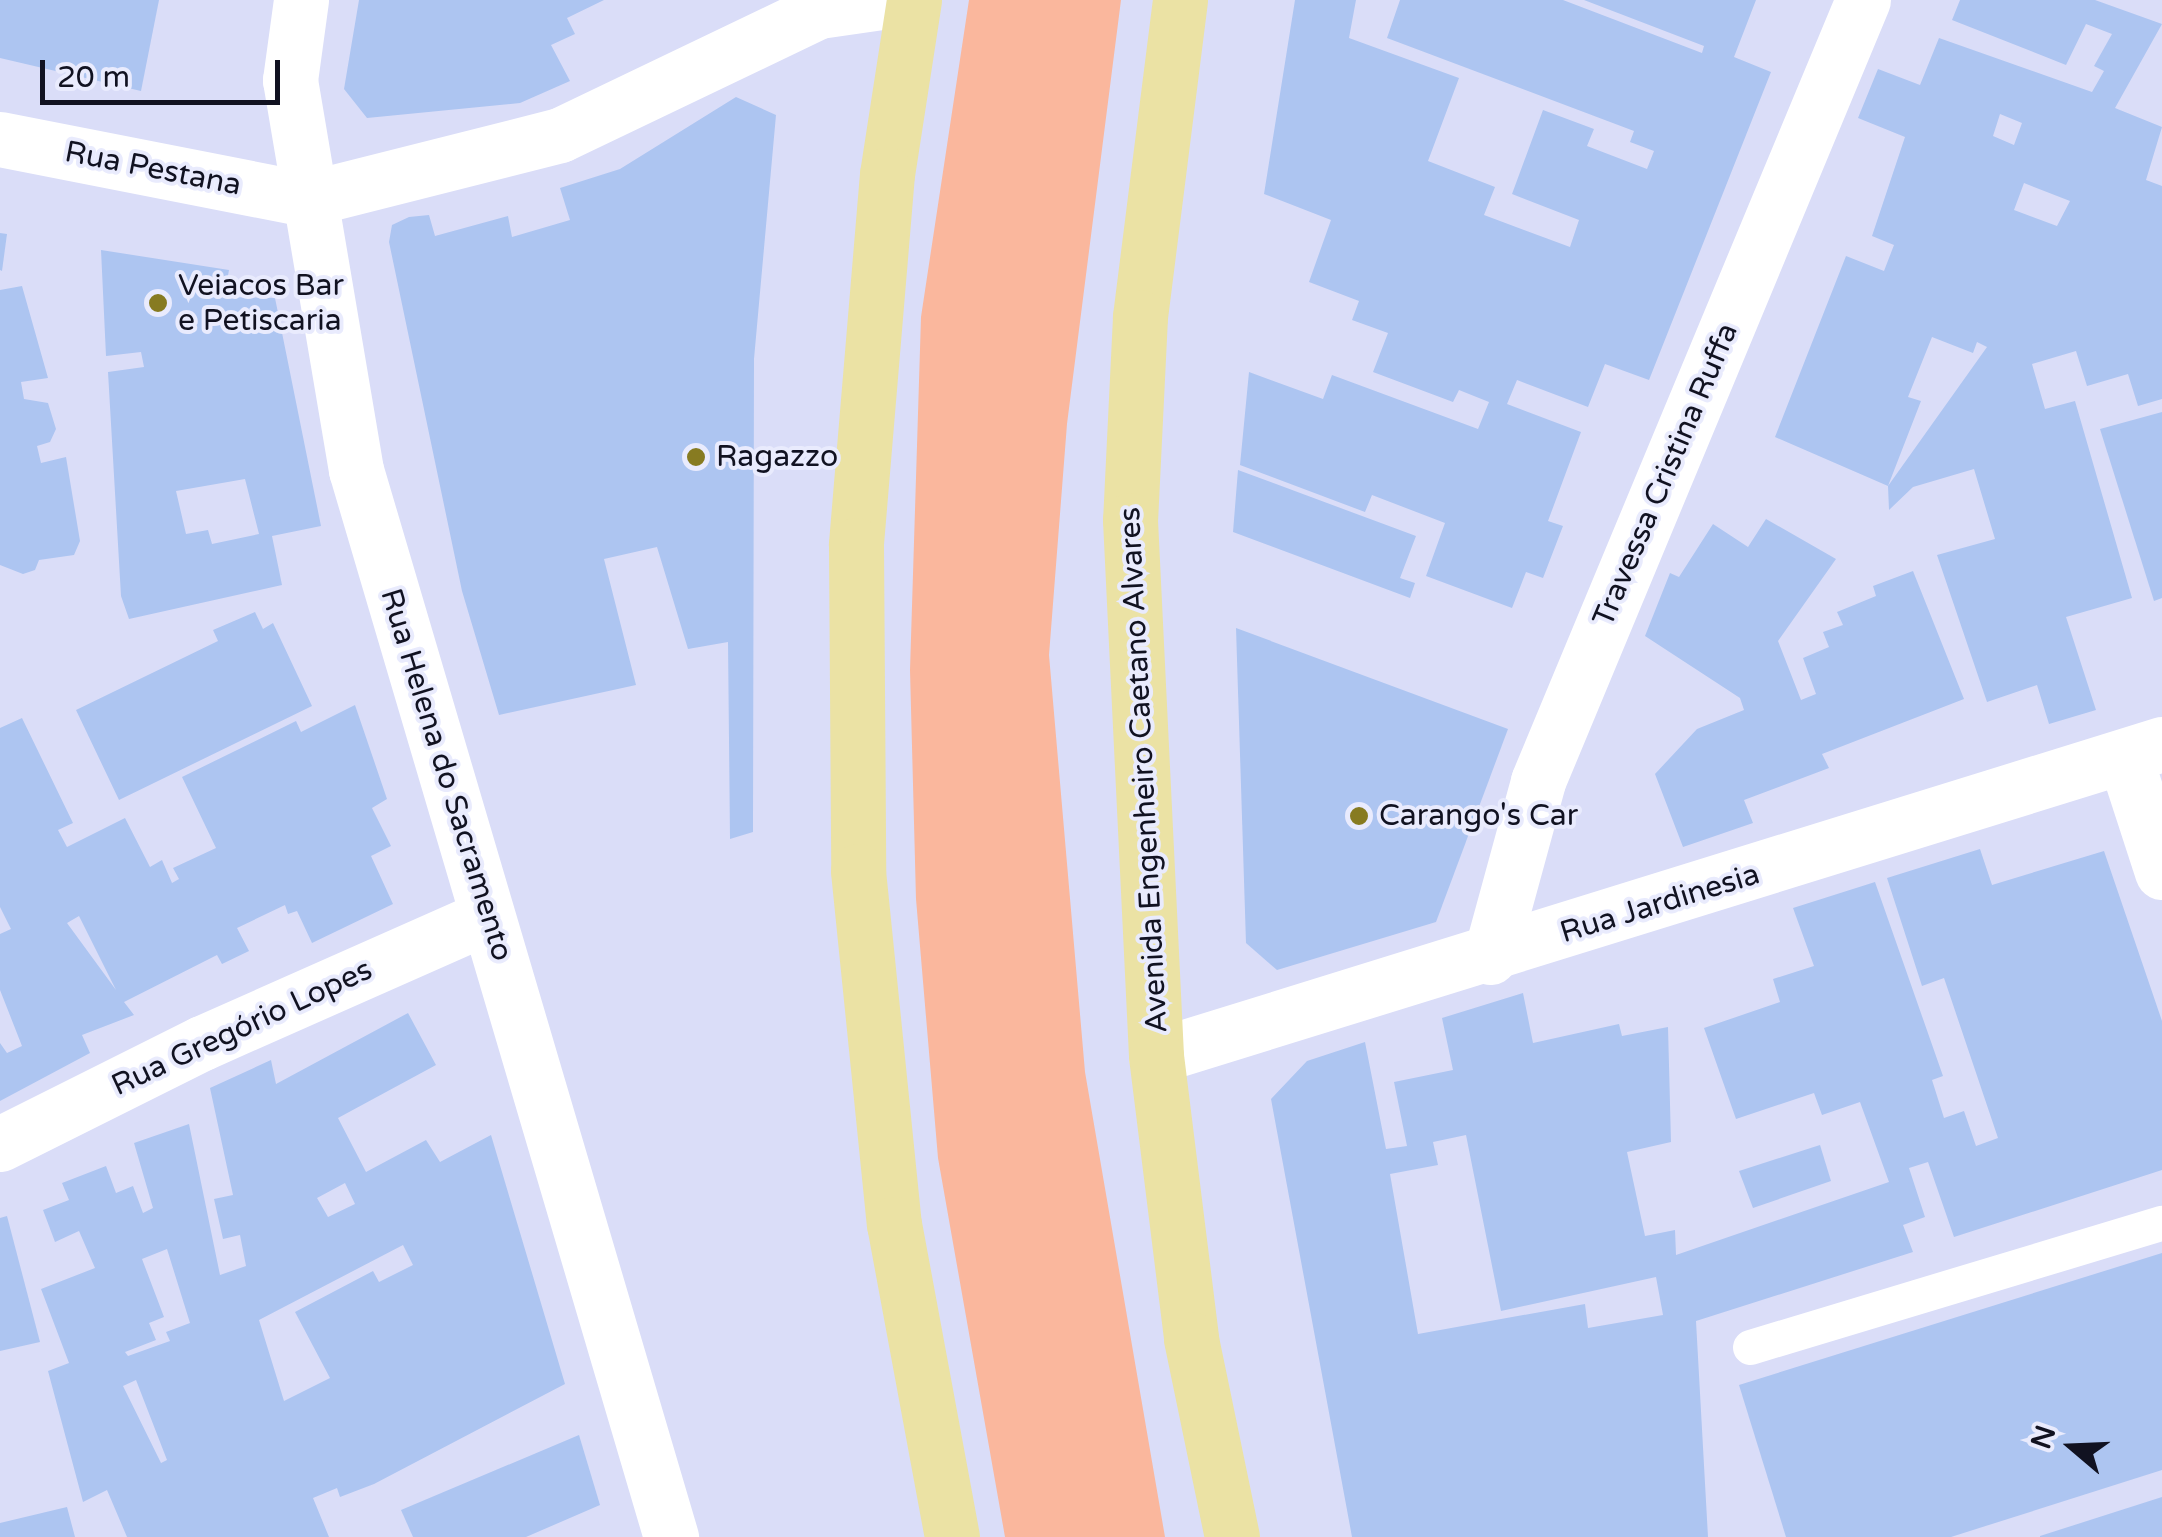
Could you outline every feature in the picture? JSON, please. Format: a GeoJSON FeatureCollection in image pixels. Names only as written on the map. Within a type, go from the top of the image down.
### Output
{"type":"FeatureCollection","features":[{"type":"Feature","properties":{"kind":"main road"},"geometry":{"type":"LineString","coordinates":[[914,0],[887,174],[856,545],[858,872],[894,1224],[952,1537]]}},
{"type":"Feature","properties":{"kind":"main road","name":"Avenida Engenheiro Caetano Alvares"},"geometry":{"type":"LineString","coordinates":[[1180,0],[1140,317],[1130,520],[1156,1056],[1191,1340],[1232,1537]]}},
{"type":"Feature","properties":{"kind":"street","name":"Rua Helena do Sacramento"},"geometry":{"type":"LineString","coordinates":[[301,0],[290,80],[356,470],[671,1537]]}},
{"type":"Feature","properties":{"kind":"street"},"geometry":{"type":"LineString","coordinates":[[307,198],[560,135],[819,11],[895,0]]}},
{"type":"Feature","properties":{"kind":"street","name":"Travessa Cristina Ruffa"},"geometry":{"type":"LineString","coordinates":[[1490,957],[1538,781],[1863,0]]}},
{"type":"Feature","properties":{"kind":"street","name":"Rua Pestana"},"geometry":{"type":"LineString","coordinates":[[0,139],[307,198]]}},
{"type":"Feature","properties":{"kind":"street"},"geometry":{"type":"LineString","coordinates":[[2143,751],[2162,872]]}},
{"type":"Feature","properties":{"kind":"street","name":"Rua Jardinesia"},"geometry":{"type":"LineString","coordinates":[[1156,1056],[1490,957],[2143,751]]}},
{"type":"Feature","properties":{"kind":"street","name":"Rua Gregório Lopes"},"geometry":{"type":"LineString","coordinates":[[0,1144],[202,1043],[486,918]]}},
{"type":"Feature","properties":{"kind":"lane"},"geometry":{"type":"LineString","coordinates":[[1750,1348],[2162,1223]]}},
{"type":"Feature","properties":{"kind":"shaded area"},"geometry":{"type":"Polygon","coordinates":[[[969,0],[1121,0],[1067,424],[1049,655],[1085,1072],[1165,1537],[1005,1537],[938,1158],[916,899],[910,670],[921,317],[969,0]]]}},
{"type":"Feature","properties":{"kind":"building"},"geometry":{"type":"Polygon","coordinates":[[[0,0],[159,0],[141,91],[0,58],[0,0]]]}},
{"type":"Feature","properties":{"kind":"building"},"geometry":{"type":"Polygon","coordinates":[[[359,0],[604,0],[567,18],[575,34],[551,45],[570,81],[520,103],[367,118],[344,89],[359,0]]]}},
{"type":"Feature","properties":{"kind":"building"},"geometry":{"type":"Polygon","coordinates":[[[1295,0],[1356,0],[1349,38],[1459,78],[1428,161],[1495,187],[1484,215],[1570,247],[1579,220],[1512,194],[1543,110],[1594,129],[1587,146],[1647,169],[1654,151],[1630,142],[1634,131],[1387,38],[1400,0],[1563,0],[1702,53],[1704,46],[1584,0],[1756,0],[1734,57],[1771,72],[1649,380],[1605,364],[1588,407],[1517,380],[1507,404],[1581,432],[1548,521],[1563,526],[1543,578],[1526,572],[1512,608],[1426,576],[1445,523],[1372,495],[1365,512],[1240,465],[1249,372],[1323,399],[1332,375],[1478,429],[1489,402],[1459,390],[1453,402],[1373,372],[1388,333],[1352,320],[1359,301],[1309,282],[1331,220],[1264,194],[1295,0]]]}},
{"type":"Feature","properties":{"kind":"building"},"geometry":{"type":"Polygon","coordinates":[[[1960,0],[2095,0],[2162,24],[2115,108],[2162,127],[2146,180],[2162,186],[2162,399],[2138,406],[2128,374],[2087,386],[2076,351],[2032,364],[2045,409],[2075,401],[2132,598],[2066,617],[2096,710],[2049,724],[2037,685],[1987,702],[1937,555],[1995,539],[1974,469],[1913,487],[1889,510],[1888,486],[1775,437],[1846,256],[1884,271],[1894,245],[1872,236],[1905,137],[1858,118],[1878,69],[1920,85],[1939,38],[2092,92],[2104,71],[2094,66],[2112,34],[2086,24],[2066,65],[1952,20],[1960,0]],[[2000,114],[1993,136],[2014,145],[2022,123],[2000,114]],[[2024,183],[2014,210],[2057,226],[2070,201],[2024,183]],[[1932,337],[1908,397],[1921,401],[1888,486],[1987,347],[1977,342],[1973,353],[1932,337]]]}},
{"type":"Feature","properties":{"kind":"building"},"geometry":{"type":"Polygon","coordinates":[[[736,97],[776,115],[754,359],[753,832],[730,839],[728,642],[688,649],[657,547],[604,559],[636,685],[499,715],[462,591],[389,242],[392,225],[409,217],[429,215],[435,236],[508,216],[512,237],[570,220],[560,188],[620,169],[736,97]]]}},
{"type":"Feature","properties":{"kind":"building"},"geometry":{"type":"Polygon","coordinates":[[[0,233],[7,234],[2,271],[0,270],[0,233]]]}},
{"type":"Feature","properties":{"kind":"building"},"geometry":{"type":"Polygon","coordinates":[[[101,250],[229,270],[224,297],[275,298],[321,526],[272,536],[282,585],[129,619],[121,596],[108,372],[144,367],[141,352],[106,356],[101,250]],[[245,479],[176,491],[186,534],[208,530],[212,544],[259,534],[245,479]]]}},
{"type":"Feature","properties":{"kind":"building"},"geometry":{"type":"Polygon","coordinates":[[[22,286],[48,378],[21,382],[24,399],[48,403],[56,429],[50,442],[37,446],[41,463],[66,457],[80,541],[74,555],[39,560],[35,570],[23,574],[0,565],[0,290],[22,286]]]}},
{"type":"Feature","properties":{"kind":"building"},"geometry":{"type":"Polygon","coordinates":[[[2162,412],[2162,598],[2154,601],[2100,429],[2162,412]]]}},
{"type":"Feature","properties":{"kind":"building"},"geometry":{"type":"Polygon","coordinates":[[[1238,470],[1416,536],[1400,578],[1415,583],[1410,598],[1233,532],[1238,470]]]}},
{"type":"Feature","properties":{"kind":"building"},"geometry":{"type":"Polygon","coordinates":[[[1766,519],[1836,559],[1778,641],[1801,700],[1816,694],[1803,658],[1829,647],[1823,632],[1843,625],[1837,612],[1876,596],[1873,586],[1913,571],[1964,699],[1822,754],[1829,768],[1744,800],[1753,823],[1683,847],[1655,774],[1697,729],[1744,710],[1740,698],[1645,636],[1670,573],[1679,577],[1713,524],[1748,547],[1766,519]]]}},
{"type":"Feature","properties":{"kind":"building"},"geometry":{"type":"Polygon","coordinates":[[[255,612],[263,629],[273,623],[312,706],[119,800],[76,710],[218,641],[213,630],[255,612]]]}},
{"type":"Feature","properties":{"kind":"building","name":"Carango's Car"},"geometry":{"type":"Polygon","coordinates":[[[1236,628],[1508,729],[1436,922],[1277,970],[1246,943],[1236,628]]]}},
{"type":"Feature","properties":{"kind":"building"},"geometry":{"type":"Polygon","coordinates":[[[355,705],[387,799],[372,808],[391,846],[371,856],[393,904],[312,943],[297,911],[288,914],[285,905],[237,928],[249,951],[222,964],[217,955],[124,1002],[134,1015],[82,1035],[90,1053],[0,1101],[0,1043],[7,1053],[22,1046],[0,990],[0,934],[11,929],[0,907],[0,728],[22,718],[73,823],[58,830],[67,847],[125,818],[150,867],[162,860],[172,883],[179,879],[173,868],[216,848],[182,777],[296,721],[301,732],[355,705]],[[79,916],[67,923],[116,990],[79,916]]]}},
{"type":"Feature","properties":{"kind":"building"},"geometry":{"type":"Polygon","coordinates":[[[1980,849],[1992,885],[2104,851],[2162,1021],[2162,1170],[1954,1237],[1928,1162],[1909,1168],[1925,1217],[1903,1225],[1913,1252],[1696,1321],[1708,1537],[1352,1537],[1271,1099],[1307,1061],[1365,1042],[1386,1149],[1407,1146],[1394,1082],[1453,1070],[1442,1018],[1523,993],[1533,1043],[1619,1024],[1622,1036],[1668,1027],[1671,1142],[1627,1152],[1645,1236],[1675,1230],[1676,1255],[1889,1182],[1860,1102],[1822,1115],[1814,1093],[1736,1119],[1704,1028],[1780,1002],[1773,979],[1814,966],[1793,908],[1875,882],[1943,1076],[1932,1080],[1944,1118],[1964,1111],[1976,1146],[1998,1138],[1944,978],[1922,986],[1887,878],[1980,849]],[[1466,1135],[1433,1142],[1438,1165],[1390,1174],[1418,1334],[1585,1304],[1588,1328],[1663,1315],[1656,1277],[1501,1311],[1466,1135]]]}},
{"type":"Feature","properties":{"kind":"building"},"geometry":{"type":"Polygon","coordinates":[[[408,1013],[436,1065],[338,1118],[366,1172],[426,1140],[440,1162],[491,1135],[565,1384],[374,1484],[340,1497],[337,1488],[313,1498],[329,1537],[127,1537],[107,1490],[83,1502],[48,1371],[69,1363],[41,1289],[95,1268],[79,1231],[55,1242],[43,1210],[69,1200],[62,1183],[106,1166],[116,1193],[133,1186],[143,1213],[153,1208],[134,1143],[189,1124],[220,1275],[246,1266],[240,1235],[223,1239],[214,1199],[233,1195],[210,1088],[271,1060],[276,1084],[408,1013]],[[345,1183],[317,1198],[328,1217],[355,1204],[345,1183]],[[403,1245],[259,1320],[284,1401],[330,1378],[295,1312],[373,1271],[379,1282],[413,1265],[403,1245]],[[167,1249],[142,1259],[164,1317],[149,1323],[156,1340],[125,1352],[128,1356],[170,1341],[166,1332],[190,1323],[167,1249]],[[136,1380],[123,1386],[161,1463],[167,1460],[136,1380]]]}},
{"type":"Feature","properties":{"kind":"building"},"geometry":{"type":"Polygon","coordinates":[[[1820,1145],[1831,1181],[1753,1208],[1739,1171],[1820,1145]]]}},
{"type":"Feature","properties":{"kind":"building"},"geometry":{"type":"Polygon","coordinates":[[[7,1216],[40,1342],[0,1351],[0,1218],[7,1216]]]}},
{"type":"Feature","properties":{"kind":"building"},"geometry":{"type":"Polygon","coordinates":[[[2162,1253],[2162,1470],[1951,1537],[1786,1537],[1739,1385],[2162,1253]]]}},
{"type":"Feature","properties":{"kind":"building"},"geometry":{"type":"Polygon","coordinates":[[[579,1435],[600,1505],[526,1537],[413,1537],[401,1510],[579,1435]]]}},
{"type":"Feature","properties":{"kind":"building"},"geometry":{"type":"Polygon","coordinates":[[[2162,1497],[2162,1537],[2040,1537],[2040,1536],[2162,1497]]]}},
{"type":"Feature","properties":{"kind":"building"},"geometry":{"type":"Polygon","coordinates":[[[67,1507],[75,1537],[0,1537],[0,1523],[67,1507]]]}},
{"type":"Feature","properties":{"kind":"place","name":"Veiacos Bar e Petiscaria"},"geometry":{"type":"Point","coordinates":[158,303]}},
{"type":"Feature","properties":{"kind":"place","name":"Ragazzo"},"geometry":{"type":"Point","coordinates":[696,457]}},
{"type":"Feature","properties":{"kind":"place","name":"Carango's Car"},"geometry":{"type":"Point","coordinates":[1359,816]}}]}
